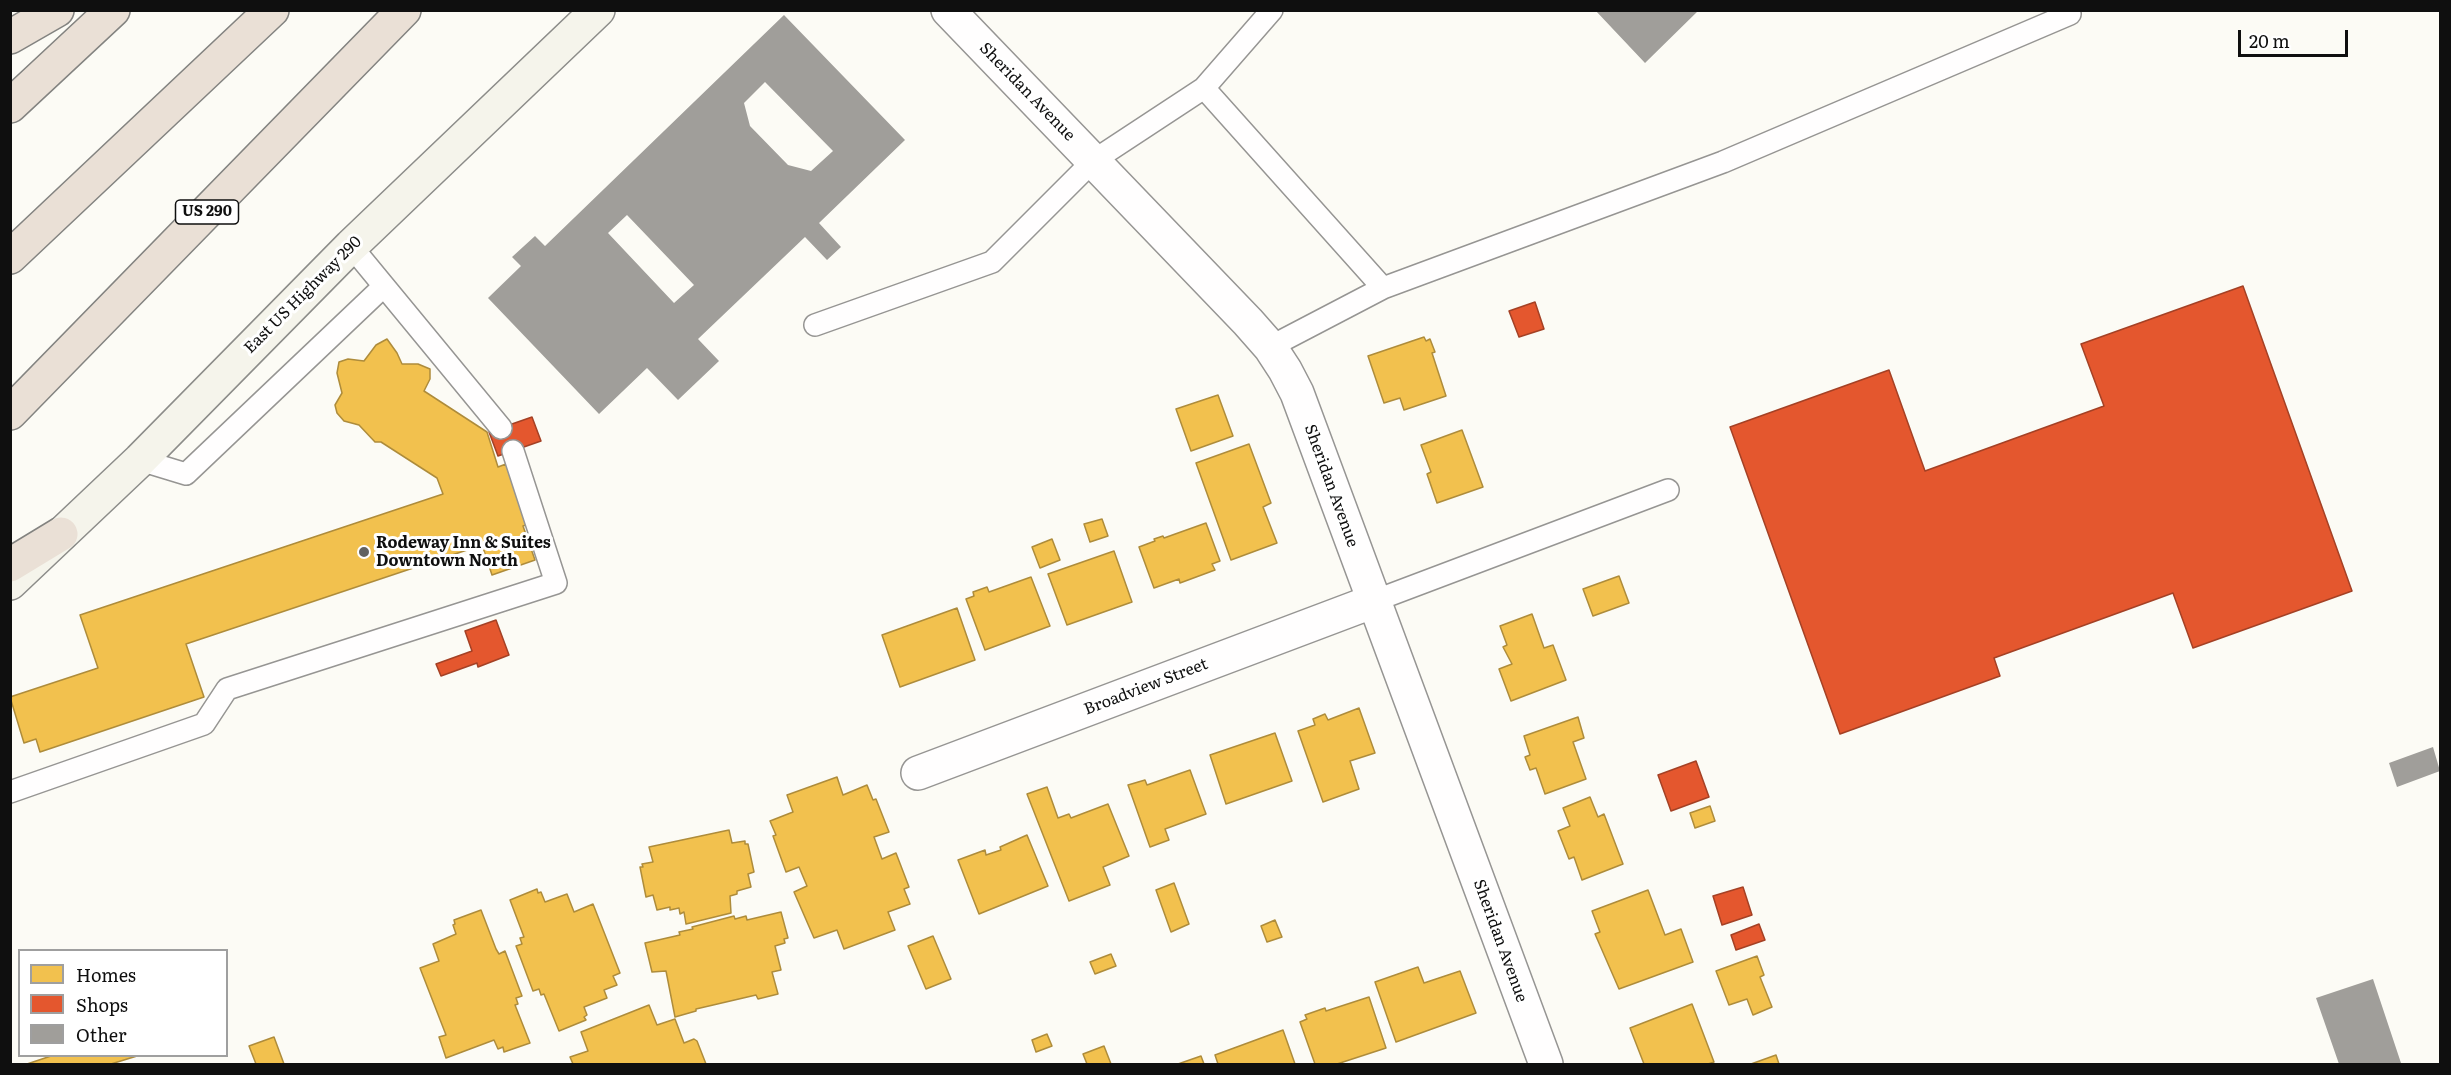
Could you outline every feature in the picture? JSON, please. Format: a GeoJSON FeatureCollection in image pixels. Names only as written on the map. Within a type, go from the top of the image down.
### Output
{"type":"FeatureCollection","features":[{"type":"Feature","properties":{"kind":"highway"},"geometry":{"type":"LineString","coordinates":[[10,36],[57,10]]}},
{"type":"Feature","properties":{"kind":"highway"},"geometry":{"type":"LineString","coordinates":[[10,106],[113,10]]}},
{"type":"Feature","properties":{"kind":"highway"},"geometry":{"type":"LineString","coordinates":[[10,257],[272,10]]}},
{"type":"Feature","properties":{"kind":"highway","name":"US 290"},"geometry":{"type":"LineString","coordinates":[[10,413],[404,10]]}},
{"type":"Feature","properties":{"kind":"highway"},"geometry":{"type":"LineString","coordinates":[[10,565],[61,534]]}},
{"type":"Feature","properties":{"kind":"main road","name":"East US Highway 290"},"geometry":{"type":"LineString","coordinates":[[10,583],[140,460],[351,246],[598,10]]}},
{"type":"Feature","properties":{"kind":"street","name":"Sheridan Avenue"},"geometry":{"type":"LineString","coordinates":[[950,11],[1270,347],[1297,393],[1546,1065]]}},
{"type":"Feature","properties":{"kind":"street","name":"Broadview Street"},"geometry":{"type":"LineString","coordinates":[[918,773],[1374,602]]}},
{"type":"Feature","properties":{"kind":"lane"},"geometry":{"type":"LineString","coordinates":[[815,325],[993,262],[1093,161],[1204,88],[1272,10]]}},
{"type":"Feature","properties":{"kind":"lane"},"geometry":{"type":"LineString","coordinates":[[1270,347],[1383,288],[1723,162],[2070,14],[2069,10]]}},
{"type":"Feature","properties":{"kind":"lane"},"geometry":{"type":"LineString","coordinates":[[1204,88],[1383,288]]}},
{"type":"Feature","properties":{"kind":"lane"},"geometry":{"type":"LineString","coordinates":[[351,246],[501,428]]}},
{"type":"Feature","properties":{"kind":"lane"},"geometry":{"type":"LineString","coordinates":[[140,460],[186,474],[384,286]]}},
{"type":"Feature","properties":{"kind":"lane"},"geometry":{"type":"LineString","coordinates":[[10,792],[204,724],[227,689],[556,584],[513,451]]}},
{"type":"Feature","properties":{"kind":"lane"},"geometry":{"type":"LineString","coordinates":[[1374,602],[1668,490]]}},
{"type":"Feature","properties":{"kind":"building: Homes"},"geometry":{"type":"Polygon","coordinates":[[[1424,337],[1426,341],[1430,339],[1435,352],[1432,353],[1446,396],[1404,410],[1400,398],[1384,403],[1368,356],[1424,337]]]}},
{"type":"Feature","properties":{"kind":"building: Homes","name":"Rodeway Inn & Suites Downtown North"},"geometry":{"type":"Polygon","coordinates":[[[387,339],[402,364],[418,364],[430,369],[430,379],[424,391],[487,432],[498,467],[506,464],[535,560],[492,575],[482,545],[186,644],[204,697],[40,752],[36,739],[24,743],[10,697],[98,668],[80,615],[443,494],[437,478],[381,442],[375,442],[359,425],[344,421],[337,413],[335,405],[342,393],[337,373],[339,362],[348,359],[364,361],[376,345],[387,339]]]}},
{"type":"Feature","properties":{"kind":"building: Homes"},"geometry":{"type":"Polygon","coordinates":[[[1218,395],[1233,436],[1191,451],[1176,409],[1218,395]]]}},
{"type":"Feature","properties":{"kind":"building: Homes"},"geometry":{"type":"Polygon","coordinates":[[[1462,430],[1483,487],[1437,503],[1427,474],[1431,472],[1421,445],[1462,430]]]}},
{"type":"Feature","properties":{"kind":"building: Homes"},"geometry":{"type":"Polygon","coordinates":[[[1249,444],[1271,503],[1263,507],[1277,543],[1231,560],[1196,463],[1249,444]]]}},
{"type":"Feature","properties":{"kind":"building: Homes"},"geometry":{"type":"Polygon","coordinates":[[[1102,519],[1108,536],[1090,542],[1084,524],[1102,519]]]}},
{"type":"Feature","properties":{"kind":"building: Homes"},"geometry":{"type":"Polygon","coordinates":[[[1206,523],[1220,561],[1212,564],[1215,570],[1180,583],[1179,579],[1154,588],[1139,547],[1155,541],[1154,539],[1163,536],[1164,538],[1206,523]]]}},
{"type":"Feature","properties":{"kind":"building: Homes"},"geometry":{"type":"Polygon","coordinates":[[[1052,539],[1060,560],[1040,568],[1032,547],[1052,539]]]}},
{"type":"Feature","properties":{"kind":"building: Homes"},"geometry":{"type":"Polygon","coordinates":[[[1114,551],[1132,602],[1067,625],[1048,574],[1114,551]]]}},
{"type":"Feature","properties":{"kind":"building: Homes"},"geometry":{"type":"Polygon","coordinates":[[[1619,576],[1629,603],[1593,616],[1583,589],[1619,576]]]}},
{"type":"Feature","properties":{"kind":"building: Homes"},"geometry":{"type":"Polygon","coordinates":[[[1031,577],[1050,626],[985,650],[966,599],[974,596],[973,592],[987,587],[989,592],[1031,577]]]}},
{"type":"Feature","properties":{"kind":"building: Homes"},"geometry":{"type":"Polygon","coordinates":[[[957,608],[975,660],[900,687],[882,635],[957,608]]]}},
{"type":"Feature","properties":{"kind":"building: Homes"},"geometry":{"type":"Polygon","coordinates":[[[1532,614],[1544,648],[1553,645],[1566,680],[1511,701],[1499,669],[1512,664],[1503,647],[1507,645],[1500,626],[1532,614]]]}},
{"type":"Feature","properties":{"kind":"building: Homes"},"geometry":{"type":"Polygon","coordinates":[[[1359,708],[1375,753],[1350,761],[1359,789],[1323,802],[1298,731],[1315,725],[1313,719],[1325,714],[1328,720],[1359,708]]]}},
{"type":"Feature","properties":{"kind":"building: Homes"},"geometry":{"type":"Polygon","coordinates":[[[1578,717],[1584,738],[1573,742],[1586,779],[1545,794],[1536,768],[1530,770],[1525,757],[1530,755],[1524,736],[1578,717]]]}},
{"type":"Feature","properties":{"kind":"building: Homes"},"geometry":{"type":"Polygon","coordinates":[[[1275,733],[1292,781],[1226,804],[1210,755],[1275,733]]]}},
{"type":"Feature","properties":{"kind":"building: Homes"},"geometry":{"type":"Polygon","coordinates":[[[1190,770],[1206,814],[1165,829],[1169,840],[1150,847],[1128,785],[1145,780],[1147,785],[1190,770]]]}},
{"type":"Feature","properties":{"kind":"building: Homes"},"geometry":{"type":"Polygon","coordinates":[[[837,777],[843,795],[867,785],[873,800],[876,799],[889,832],[874,837],[882,859],[896,853],[909,887],[904,889],[910,904],[888,912],[895,930],[844,949],[837,930],[814,938],[794,892],[807,886],[799,867],[786,872],[770,821],[793,812],[787,795],[837,777]]]}},
{"type":"Feature","properties":{"kind":"building: Homes"},"geometry":{"type":"Polygon","coordinates":[[[1047,787],[1058,818],[1069,814],[1071,818],[1108,804],[1129,856],[1103,867],[1110,885],[1069,901],[1027,794],[1047,787]]]}},
{"type":"Feature","properties":{"kind":"building: Homes"},"geometry":{"type":"Polygon","coordinates":[[[1590,797],[1598,817],[1604,814],[1623,864],[1582,880],[1574,857],[1569,859],[1558,831],[1570,826],[1563,808],[1590,797]]]}},
{"type":"Feature","properties":{"kind":"building: Homes"},"geometry":{"type":"Polygon","coordinates":[[[1710,806],[1715,821],[1695,828],[1690,813],[1710,806]]]}},
{"type":"Feature","properties":{"kind":"building: Homes"},"geometry":{"type":"Polygon","coordinates":[[[729,830],[732,843],[745,841],[745,844],[748,844],[754,872],[748,874],[751,887],[737,891],[737,894],[730,896],[731,913],[686,924],[684,912],[680,914],[679,908],[670,910],[670,907],[657,910],[653,895],[646,897],[640,867],[643,867],[642,864],[653,862],[649,847],[729,830]]]}},
{"type":"Feature","properties":{"kind":"building: Homes"},"geometry":{"type":"Polygon","coordinates":[[[1027,835],[1048,886],[979,914],[958,860],[985,850],[986,855],[1001,850],[1000,847],[1027,835]]]}},
{"type":"Feature","properties":{"kind":"building: Homes"},"geometry":{"type":"Polygon","coordinates":[[[1174,883],[1189,924],[1171,932],[1156,890],[1174,883]]]}},
{"type":"Feature","properties":{"kind":"building: Homes"},"geometry":{"type":"Polygon","coordinates":[[[537,889],[538,893],[541,892],[545,902],[567,894],[574,912],[593,904],[620,973],[613,976],[617,985],[604,990],[607,998],[584,1007],[586,1020],[559,1031],[544,994],[541,995],[539,989],[533,991],[516,946],[522,944],[520,938],[524,937],[510,900],[537,889]]]}},
{"type":"Feature","properties":{"kind":"building: Homes"},"geometry":{"type":"Polygon","coordinates":[[[1648,890],[1665,935],[1681,929],[1693,962],[1619,989],[1595,934],[1600,932],[1592,911],[1648,890]]]}},
{"type":"Feature","properties":{"kind":"building: Homes"},"geometry":{"type":"Polygon","coordinates":[[[481,910],[496,949],[499,954],[505,951],[522,996],[516,998],[518,1004],[515,1005],[530,1043],[504,1052],[503,1047],[498,1049],[494,1040],[446,1058],[439,1037],[446,1035],[420,968],[439,961],[433,944],[456,934],[454,920],[481,910]]]}},
{"type":"Feature","properties":{"kind":"building: Homes"},"geometry":{"type":"Polygon","coordinates":[[[781,912],[788,938],[784,939],[785,943],[775,946],[781,970],[772,972],[778,994],[758,999],[756,995],[696,1009],[696,1011],[675,1017],[666,971],[652,972],[645,943],[680,935],[679,932],[693,929],[692,927],[734,916],[735,919],[746,916],[747,920],[781,912]]]}},
{"type":"Feature","properties":{"kind":"building: Homes"},"geometry":{"type":"Polygon","coordinates":[[[1275,920],[1282,937],[1267,942],[1261,926],[1275,920]]]}},
{"type":"Feature","properties":{"kind":"building: Homes"},"geometry":{"type":"Polygon","coordinates":[[[933,936],[951,979],[926,989],[908,946],[933,936]]]}},
{"type":"Feature","properties":{"kind":"building: Homes"},"geometry":{"type":"Polygon","coordinates":[[[1111,954],[1116,966],[1095,974],[1090,962],[1111,954]]]}},
{"type":"Feature","properties":{"kind":"building: Homes"},"geometry":{"type":"Polygon","coordinates":[[[1757,956],[1764,975],[1760,977],[1772,1007],[1753,1015],[1747,999],[1729,1005],[1716,971],[1757,956]]]}},
{"type":"Feature","properties":{"kind":"building: Homes"},"geometry":{"type":"Polygon","coordinates":[[[1418,967],[1424,983],[1460,971],[1476,1013],[1396,1042],[1375,982],[1418,967]]]}},
{"type":"Feature","properties":{"kind":"building: Homes"},"geometry":{"type":"Polygon","coordinates":[[[1369,997],[1386,1048],[1337,1064],[1315,1064],[1300,1022],[1307,1019],[1305,1015],[1325,1008],[1326,1011],[1369,997]]]}},
{"type":"Feature","properties":{"kind":"building: Homes"},"geometry":{"type":"Polygon","coordinates":[[[1692,1004],[1714,1062],[1708,1064],[1644,1064],[1630,1028],[1692,1004]]]}},
{"type":"Feature","properties":{"kind":"building: Homes"},"geometry":{"type":"Polygon","coordinates":[[[649,1005],[657,1025],[675,1019],[684,1043],[694,1039],[697,1041],[706,1064],[573,1064],[570,1057],[588,1051],[581,1032],[649,1005]]]}},
{"type":"Feature","properties":{"kind":"building: Homes"},"geometry":{"type":"Polygon","coordinates":[[[1283,1030],[1295,1064],[1218,1064],[1215,1055],[1283,1030]]]}},
{"type":"Feature","properties":{"kind":"building: Homes"},"geometry":{"type":"Polygon","coordinates":[[[1047,1034],[1052,1046],[1036,1052],[1032,1040],[1047,1034]]]}},
{"type":"Feature","properties":{"kind":"building: Homes"},"geometry":{"type":"Polygon","coordinates":[[[274,1037],[284,1064],[256,1064],[249,1046],[274,1037]]]}},
{"type":"Feature","properties":{"kind":"building: Homes"},"geometry":{"type":"Polygon","coordinates":[[[1104,1046],[1111,1064],[1087,1064],[1083,1054],[1104,1046]]]}},
{"type":"Feature","properties":{"kind":"building: Homes"},"geometry":{"type":"Polygon","coordinates":[[[1776,1055],[1779,1064],[1751,1064],[1776,1055]]]}},
{"type":"Feature","properties":{"kind":"building: Homes"},"geometry":{"type":"Polygon","coordinates":[[[1201,1056],[1204,1064],[1178,1064],[1201,1056]]]}},
{"type":"Feature","properties":{"kind":"building: Homes"},"geometry":{"type":"Polygon","coordinates":[[[48,1057],[134,1057],[111,1064],[27,1064],[48,1057]]]}},
{"type":"Feature","properties":{"kind":"building: Shops"},"geometry":{"type":"Polygon","coordinates":[[[2243,286],[2352,591],[2193,648],[2173,593],[1994,658],[2000,676],[1840,734],[1730,427],[1889,370],[1925,471],[2104,406],[2081,344],[2243,286]]]}},
{"type":"Feature","properties":{"kind":"building: Shops"},"geometry":{"type":"Polygon","coordinates":[[[1535,302],[1544,329],[1519,337],[1509,311],[1535,302]]]}},
{"type":"Feature","properties":{"kind":"building: Shops"},"geometry":{"type":"Polygon","coordinates":[[[532,417],[541,441],[498,456],[489,432],[532,417]]]}},
{"type":"Feature","properties":{"kind":"building: Shops"},"geometry":{"type":"Polygon","coordinates":[[[496,620],[509,655],[478,667],[477,663],[441,676],[436,664],[472,651],[465,631],[496,620]]]}},
{"type":"Feature","properties":{"kind":"building: Shops"},"geometry":{"type":"Polygon","coordinates":[[[1696,761],[1709,797],[1671,811],[1658,775],[1696,761]]]}},
{"type":"Feature","properties":{"kind":"building: Shops"},"geometry":{"type":"Polygon","coordinates":[[[1743,887],[1752,915],[1722,925],[1713,896],[1743,887]]]}},
{"type":"Feature","properties":{"kind":"building: Shops"},"geometry":{"type":"Polygon","coordinates":[[[1759,924],[1765,940],[1736,950],[1731,935],[1759,924]]]}},
{"type":"Feature","properties":{"kind":"building: Other"},"geometry":{"type":"Polygon","coordinates":[[[1595,10],[1699,10],[1645,63],[1595,10]]]}},
{"type":"Feature","properties":{"kind":"building: Other"},"geometry":{"type":"Polygon","coordinates":[[[784,15],[905,140],[819,223],[841,247],[827,260],[805,237],[698,339],[719,361],[678,400],[647,368],[599,414],[488,298],[521,266],[512,257],[535,236],[545,246],[784,15]],[[765,82],[744,103],[750,126],[788,165],[811,171],[833,151],[765,82]],[[627,215],[608,233],[674,303],[694,285],[627,215]]]}},
{"type":"Feature","properties":{"kind":"building: Other"},"geometry":{"type":"Polygon","coordinates":[[[2433,747],[2440,771],[2397,787],[2389,763],[2433,747]]]}},
{"type":"Feature","properties":{"kind":"building: Other"},"geometry":{"type":"Polygon","coordinates":[[[2373,979],[2401,1063],[2339,1064],[2316,998],[2373,979]]]}},
{"type":"Feature","properties":{"kind":"place","name":"Rodeway Inn & Suites Downtown North"},"geometry":{"type":"Point","coordinates":[364,552]}}]}
